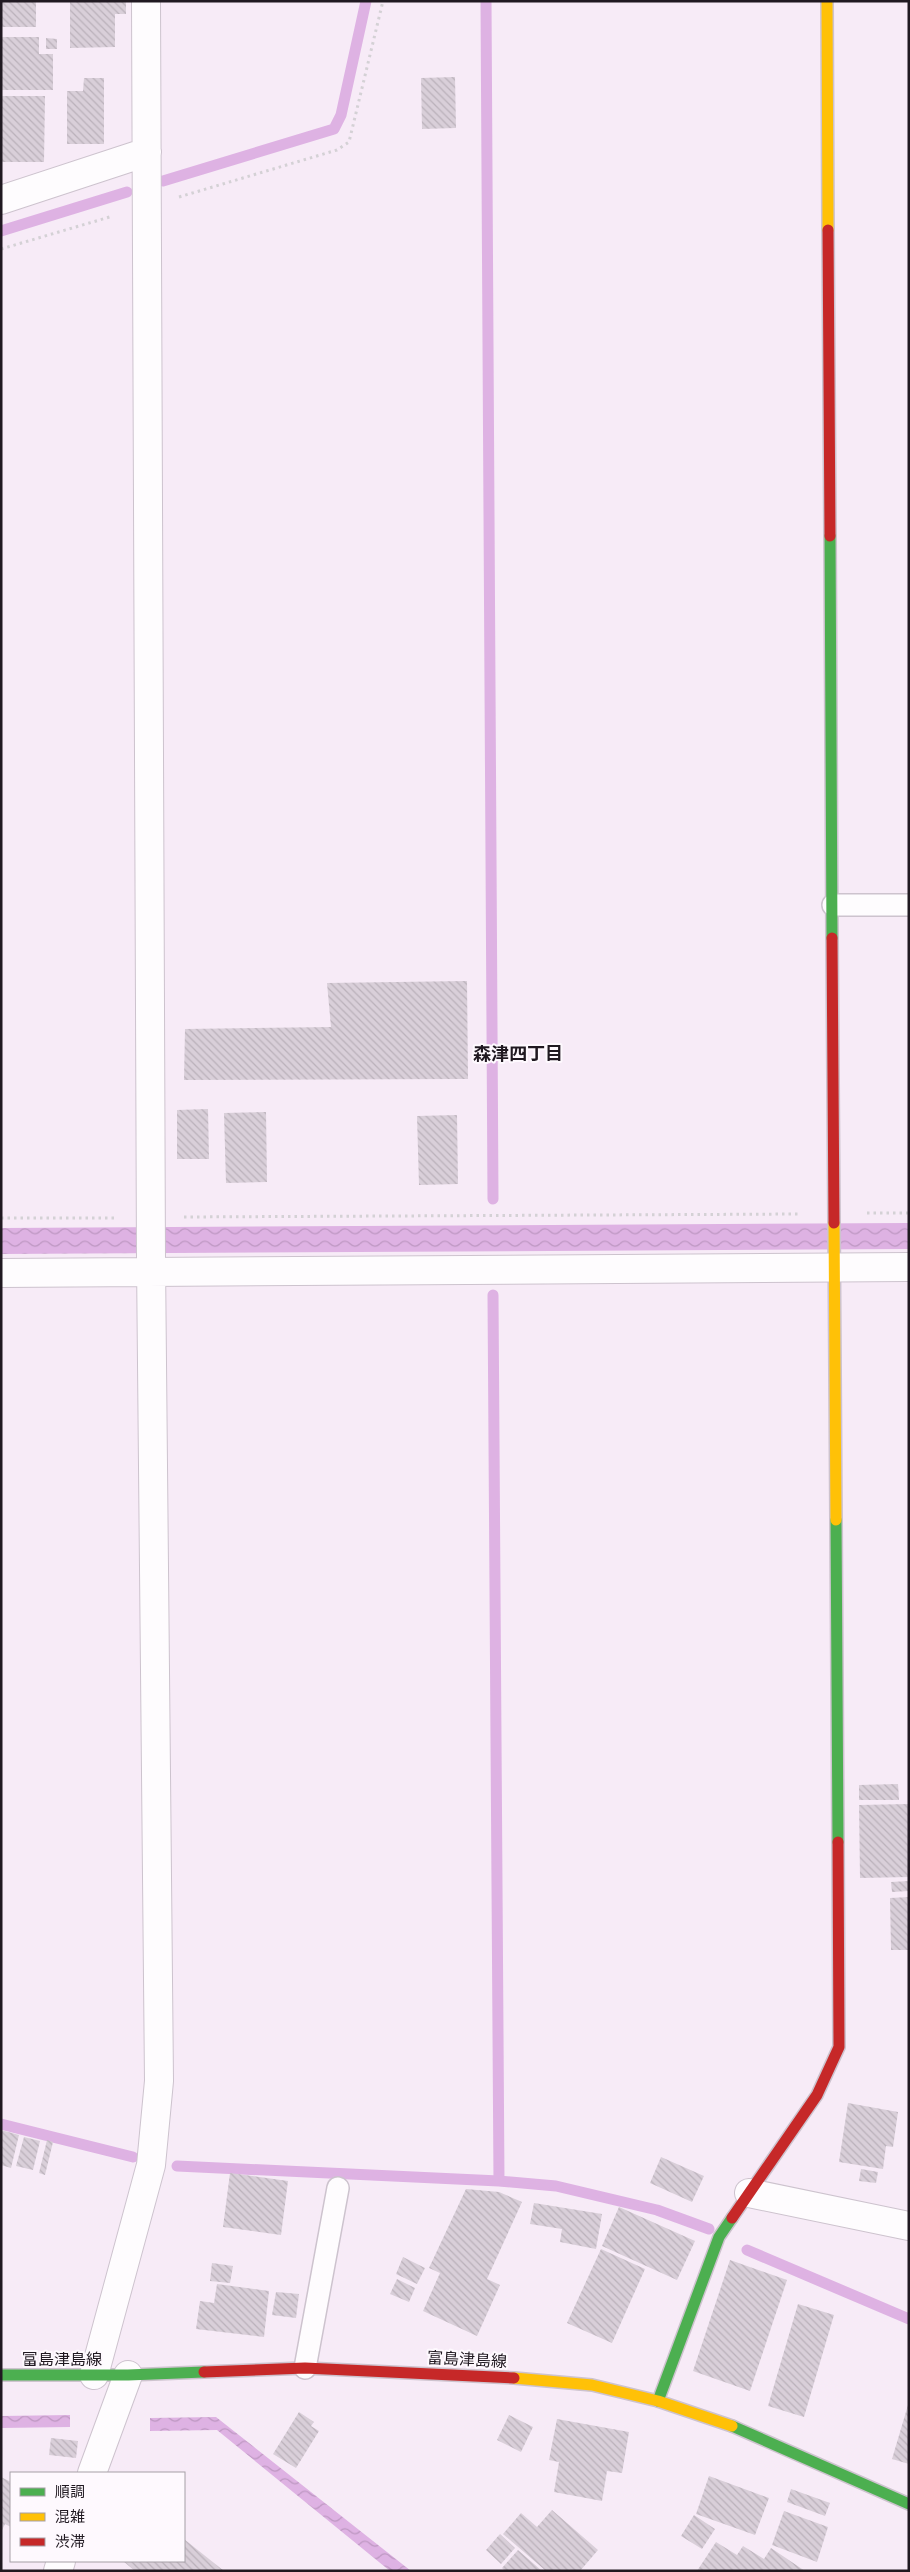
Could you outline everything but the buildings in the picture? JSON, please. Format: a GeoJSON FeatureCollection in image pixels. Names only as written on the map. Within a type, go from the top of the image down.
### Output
{"type":"FeatureCollection","features":[{"type":"Feature","properties":{"kind":"street"},"geometry":{"type":"LineString","coordinates":[[94,2375],[151,2165],[159,2081],[151,1267],[146,1]]}},
{"type":"Feature","properties":{"kind":"street"},"geometry":{"type":"LineString","coordinates":[[658,2401],[719,2237],[817,2095],[839,2047],[836,1261],[827,1]]}},
{"type":"Feature","properties":{"kind":"street"},"geometry":{"type":"LineString","coordinates":[[1,200],[147,152]]}},
{"type":"Feature","properties":{"kind":"street"},"geometry":{"type":"LineString","coordinates":[[1,1273],[151,1267],[836,1261],[909,1267]]}},
{"type":"Feature","properties":{"kind":"street"},"geometry":{"type":"LineString","coordinates":[[749,2193],[909,2226]]}},
{"type":"Feature","properties":{"kind":"street","name":"富島津島線"},"geometry":{"type":"LineString","coordinates":[[1,2375],[128,2375],[305,2368],[488,2376],[592,2384],[658,2401],[727,2424],[909,2504]]}},
{"type":"Feature","properties":{"kind":"street"},"geometry":{"type":"LineString","coordinates":[[92,2472],[128,2375]]}},
{"type":"Feature","properties":{"kind":"lane"},"geometry":{"type":"LineString","coordinates":[[833,905],[909,905]]}},
{"type":"Feature","properties":{"kind":"lane"},"geometry":{"type":"LineString","coordinates":[[305,2368],[338,2188]]}},
{"type":"Feature","properties":{"kind":"path"},"geometry":{"type":"LineString","coordinates":[[1,249],[337,150],[349,142],[383,1]]}},
{"type":"Feature","properties":{"kind":"path"},"geometry":{"type":"LineString","coordinates":[[1,1218],[151,1221],[835,1217],[909,1213]]}},
{"type":"Feature","properties":{"kind":"water"},"geometry":{"type":"Polygon","coordinates":[[[909,1223],[909,1249],[1,1254],[1,1228],[909,1223]]]}},
{"type":"Feature","properties":{"kind":"water"},"geometry":{"type":"Polygon","coordinates":[[[70,2415],[70,2427],[1,2428],[1,2416],[70,2415]]]}},
{"type":"Feature","properties":{"kind":"water"},"geometry":{"type":"Polygon","coordinates":[[[216,2417],[411,2571],[390,2571],[217,2430],[150,2431],[150,2418],[216,2417]]]}},
{"type":"Feature","properties":{"kind":"waterway"},"geometry":{"type":"LineString","coordinates":[[163,181],[334,129],[341,115],[366,1]]}},
{"type":"Feature","properties":{"kind":"waterway"},"geometry":{"type":"LineString","coordinates":[[486,1],[493,1199]]}},
{"type":"Feature","properties":{"kind":"waterway"},"geometry":{"type":"LineString","coordinates":[[1,231],[127,192]]}},
{"type":"Feature","properties":{"kind":"waterway"},"geometry":{"type":"LineString","coordinates":[[493,1295],[499,2181]]}},
{"type":"Feature","properties":{"kind":"waterway"},"geometry":{"type":"LineString","coordinates":[[1,2124],[133,2157]]}},
{"type":"Feature","properties":{"kind":"waterway"},"geometry":{"type":"LineString","coordinates":[[177,2166],[499,2181],[556,2186],[657,2210],[709,2229]]}},
{"type":"Feature","properties":{"kind":"waterway"},"geometry":{"type":"LineString","coordinates":[[747,2250],[909,2319]]}},
{"type":"Feature","properties":{"kind":"traffic: fast"},"geometry":{"type":"LineString","coordinates":[[830,536],[832,938]]}},
{"type":"Feature","properties":{"kind":"traffic: fast"},"geometry":{"type":"LineString","coordinates":[[836,1520],[838,1842]]}},
{"type":"Feature","properties":{"kind":"traffic: fast"},"geometry":{"type":"LineString","coordinates":[[658,2401],[719,2237],[732,2218]]}},
{"type":"Feature","properties":{"kind":"traffic: fast"},"geometry":{"type":"LineString","coordinates":[[1,2375],[128,2375],[204,2372]]}},
{"type":"Feature","properties":{"kind":"traffic: fast"},"geometry":{"type":"LineString","coordinates":[[732,2426],[909,2504]]}},
{"type":"Feature","properties":{"kind":"traffic: slow"},"geometry":{"type":"LineString","coordinates":[[827,1],[828,230]]}},
{"type":"Feature","properties":{"kind":"traffic: slow"},"geometry":{"type":"LineString","coordinates":[[834,1223],[836,1520]]}},
{"type":"Feature","properties":{"kind":"traffic: slow"},"geometry":{"type":"LineString","coordinates":[[514,2378],[592,2385],[658,2401],[732,2426]]}},
{"type":"Feature","properties":{"kind":"traffic: jam"},"geometry":{"type":"LineString","coordinates":[[828,230],[830,536]]}},
{"type":"Feature","properties":{"kind":"traffic: jam"},"geometry":{"type":"LineString","coordinates":[[832,938],[834,1223]]}},
{"type":"Feature","properties":{"kind":"traffic: jam"},"geometry":{"type":"LineString","coordinates":[[732,2218],[817,2095],[839,2047],[838,1842]]}},
{"type":"Feature","properties":{"kind":"traffic: jam"},"geometry":{"type":"LineString","coordinates":[[204,2372],[305,2368],[514,2378]]}},
{"type":"Feature","properties":{"kind":"district","name":"森津四丁目"},"geometry":{"type":"Point","coordinates":[518,1053]}}]}
